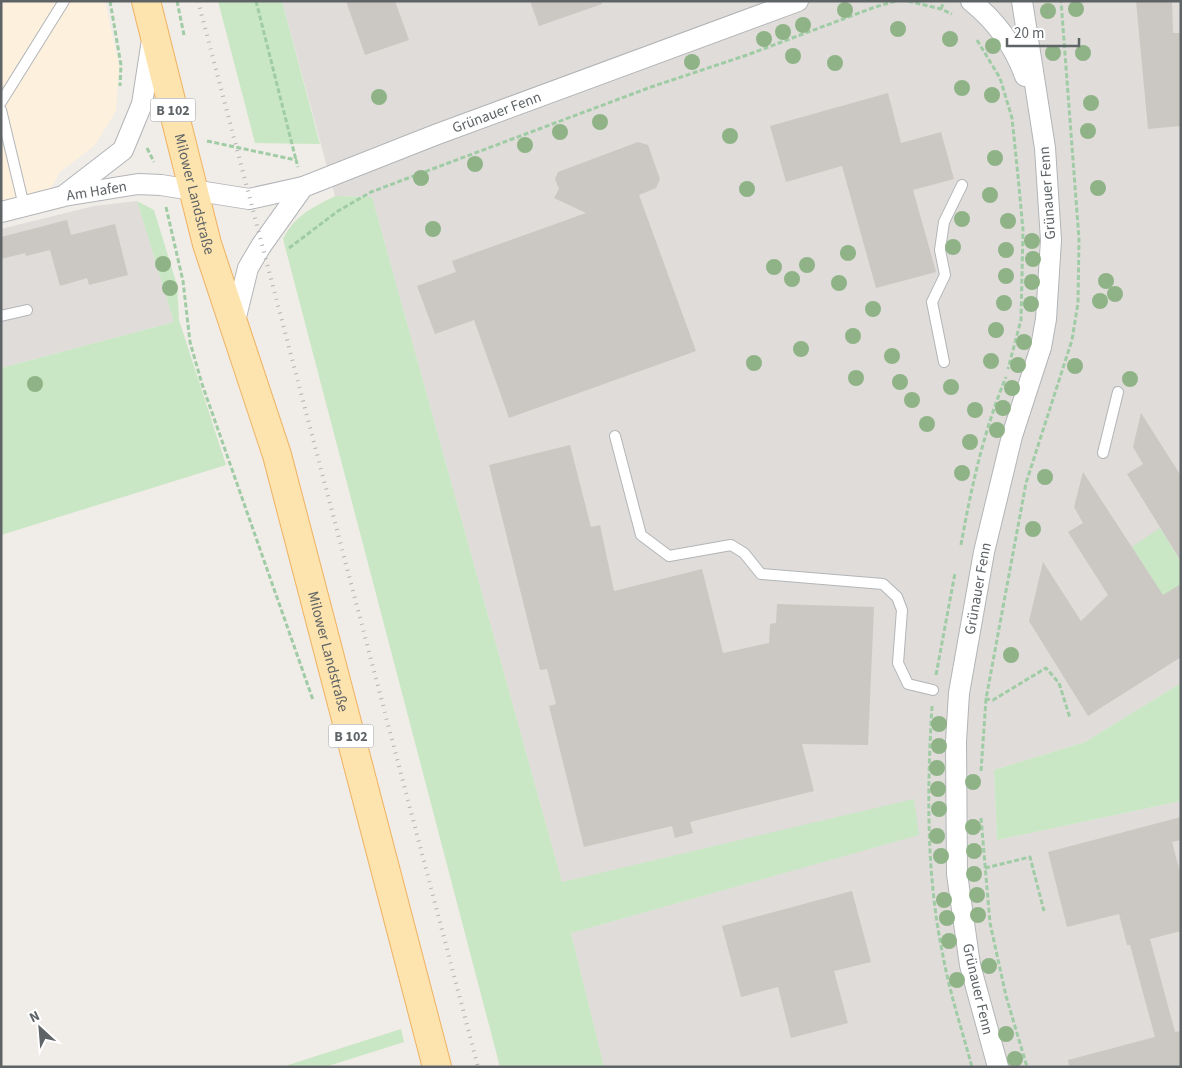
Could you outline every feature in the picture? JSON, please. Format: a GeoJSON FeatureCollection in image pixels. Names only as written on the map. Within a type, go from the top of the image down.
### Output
{"type":"FeatureCollection","features":[{"type":"Feature","properties":{"kind":"main road","name":"Milower Landstraße"},"geometry":{"type":"LineString","coordinates":[[146,1],[181,147],[208,244],[276,455],[437,1067]]}},
{"type":"Feature","properties":{"kind":"street","name":"Grünauer Fenn"},"geometry":{"type":"LineString","coordinates":[[193,190],[248,199],[303,187],[798,1]]}},
{"type":"Feature","properties":{"kind":"street","name":"Grünauer Fenn"},"geometry":{"type":"LineString","coordinates":[[971,1],[988,14],[1017,53],[1038,114]]}},
{"type":"Feature","properties":{"kind":"street","name":"Grünauer Fenn"},"geometry":{"type":"LineString","coordinates":[[998,1067],[970,965],[957,874],[955,811],[959,694],[984,552],[1012,436],[1041,347],[1046,319],[1051,240],[1045,148],[1038,114],[1022,1]]}},
{"type":"Feature","properties":{"kind":"street","name":"Milower Landstraße"},"geometry":{"type":"LineString","coordinates":[[64,196],[123,150],[142,104],[154,31]]}},
{"type":"Feature","properties":{"kind":"street","name":"Am Hafen"},"geometry":{"type":"LineString","coordinates":[[1,212],[64,196],[138,184],[161,185],[193,190]]}},
{"type":"Feature","properties":{"kind":"street"},"geometry":{"type":"LineString","coordinates":[[234,325],[248,268],[261,246],[303,187]]}},
{"type":"Feature","properties":{"kind":"lane"},"geometry":{"type":"LineString","coordinates":[[1,102],[64,1]]}},
{"type":"Feature","properties":{"kind":"lane"},"geometry":{"type":"LineString","coordinates":[[1,110],[24,206]]}},
{"type":"Feature","properties":{"kind":"lane"},"geometry":{"type":"LineString","coordinates":[[944,362],[932,302],[945,275],[940,250],[944,222],[962,185]]}},
{"type":"Feature","properties":{"kind":"lane"},"geometry":{"type":"LineString","coordinates":[[1,316],[27,310]]}},
{"type":"Feature","properties":{"kind":"lane"},"geometry":{"type":"LineString","coordinates":[[1103,453],[1118,392]]}},
{"type":"Feature","properties":{"kind":"lane"},"geometry":{"type":"LineString","coordinates":[[615,436],[641,535],[669,556],[731,545],[744,553],[761,574],[883,584],[897,597],[902,610],[898,663],[908,684],[933,690]]}},
{"type":"Feature","properties":{"kind":"path"},"geometry":{"type":"LineString","coordinates":[[256,1],[303,187]]}},
{"type":"Feature","properties":{"kind":"path"},"geometry":{"type":"LineString","coordinates":[[261,246],[282,253],[338,211],[371,192],[651,87],[747,55],[875,6],[896,1]]}},
{"type":"Feature","properties":{"kind":"path"},"geometry":{"type":"LineString","coordinates":[[908,1],[941,9],[955,16]]}},
{"type":"Feature","properties":{"kind":"path"},"geometry":{"type":"LineString","coordinates":[[941,9],[944,1]]}},
{"type":"Feature","properties":{"kind":"path"},"geometry":{"type":"LineString","coordinates":[[980,776],[986,699],[1026,483],[1072,340],[1078,303],[1079,239],[1061,1]]}},
{"type":"Feature","properties":{"kind":"path"},"geometry":{"type":"LineString","coordinates":[[959,554],[968,505],[1020,320],[1022,289],[1023,230],[1012,118],[1000,78],[974,35]]}},
{"type":"Feature","properties":{"kind":"path"},"geometry":{"type":"LineString","coordinates":[[151,154],[209,140],[296,160]]}},
{"type":"Feature","properties":{"kind":"path"},"geometry":{"type":"LineString","coordinates":[[161,185],[183,281],[190,342],[202,384],[313,701]]}},
{"type":"Feature","properties":{"kind":"path"},"geometry":{"type":"LineString","coordinates":[[176,252],[208,244]]}},
{"type":"Feature","properties":{"kind":"path"},"geometry":{"type":"LineString","coordinates":[[933,690],[957,564]]}},
{"type":"Feature","properties":{"kind":"path"},"geometry":{"type":"LineString","coordinates":[[959,694],[993,700],[1046,668],[1059,683],[1070,718]]}},
{"type":"Feature","properties":{"kind":"path"},"geometry":{"type":"LineString","coordinates":[[980,812],[990,923],[1006,996],[1027,1067]]}},
{"type":"Feature","properties":{"kind":"path"},"geometry":{"type":"LineString","coordinates":[[985,868],[1030,857],[1044,911]]}},
{"type":"Feature","properties":{"kind":"shaded area"},"geometry":{"type":"Polygon","coordinates":[[[1,1],[105,1],[119,66],[116,111],[95,145],[60,172],[51,189],[1,201],[1,1]]]}},
{"type":"Feature","properties":{"kind":"shaded area"},"geometry":{"type":"Polygon","coordinates":[[[282,1],[1181,1],[1181,683],[1085,742],[994,770],[997,840],[1181,801],[1181,1067],[604,1067],[571,933],[918,835],[914,800],[562,882],[372,197],[335,196],[282,1]]]}},
{"type":"Feature","properties":{"kind":"shaded area"},"geometry":{"type":"Polygon","coordinates":[[[137,201],[174,322],[1,368],[1,229],[94,206],[137,201]]]}},
{"type":"Feature","properties":{"kind":"green space"},"geometry":{"type":"Polygon","coordinates":[[[218,1],[282,1],[320,144],[255,143],[218,1]]]}},
{"type":"Feature","properties":{"kind":"green space"},"geometry":{"type":"Polygon","coordinates":[[[335,196],[372,197],[562,882],[914,799],[919,835],[571,933],[604,1067],[500,1067],[283,239],[293,224],[305,213],[335,196]]]}},
{"type":"Feature","properties":{"kind":"green space"},"geometry":{"type":"Polygon","coordinates":[[[137,201],[154,210],[177,285],[179,320],[226,465],[1,535],[1,368],[174,322],[137,201]]]}},
{"type":"Feature","properties":{"kind":"green space"},"geometry":{"type":"Polygon","coordinates":[[[1160,528],[1181,562],[1181,601],[1170,607],[1132,547],[1160,528]]]}},
{"type":"Feature","properties":{"kind":"green space"},"geometry":{"type":"Polygon","coordinates":[[[1181,683],[1181,801],[997,840],[994,770],[1085,742],[1181,683]]]}},
{"type":"Feature","properties":{"kind":"green space"},"geometry":{"type":"Polygon","coordinates":[[[401,1029],[404,1042],[325,1067],[282,1067],[401,1029]]]}},
{"type":"Feature","properties":{"kind":"building"},"geometry":{"type":"Polygon","coordinates":[[[346,1],[395,1],[409,40],[365,55],[346,1]]]}},
{"type":"Feature","properties":{"kind":"building"},"geometry":{"type":"Polygon","coordinates":[[[530,1],[601,1],[602,4],[539,26],[530,1]]]}},
{"type":"Feature","properties":{"kind":"building"},"geometry":{"type":"Polygon","coordinates":[[[1136,1],[1172,1],[1173,33],[1181,33],[1181,126],[1148,129],[1136,1]]]}},
{"type":"Feature","properties":{"kind":"building"},"geometry":{"type":"Polygon","coordinates":[[[888,93],[901,143],[941,132],[954,179],[913,190],[936,272],[876,288],[842,166],[786,182],[770,126],[888,93]]]}},
{"type":"Feature","properties":{"kind":"building"},"geometry":{"type":"Polygon","coordinates":[[[638,142],[648,145],[660,179],[656,188],[639,195],[696,351],[509,418],[474,320],[435,334],[417,286],[456,272],[452,261],[586,213],[554,198],[559,189],[555,179],[558,172],[638,142]]]}},
{"type":"Feature","properties":{"kind":"building"},"geometry":{"type":"Polygon","coordinates":[[[67,220],[71,235],[115,224],[128,275],[89,285],[87,278],[60,286],[50,250],[26,256],[25,253],[1,259],[1,237],[67,220]]]}},
{"type":"Feature","properties":{"kind":"building"},"geometry":{"type":"Polygon","coordinates":[[[1141,413],[1181,476],[1181,561],[1127,474],[1143,464],[1133,447],[1141,413]]]}},
{"type":"Feature","properties":{"kind":"building"},"geometry":{"type":"Polygon","coordinates":[[[570,445],[591,527],[600,525],[614,591],[702,569],[723,653],[769,643],[770,624],[776,623],[777,604],[874,607],[868,745],[802,744],[814,791],[690,822],[693,833],[675,838],[672,826],[584,847],[549,706],[556,704],[547,669],[540,670],[489,465],[570,445]]]}},
{"type":"Feature","properties":{"kind":"building"},"geometry":{"type":"Polygon","coordinates":[[[1083,472],[1163,595],[1181,584],[1181,657],[1088,716],[1029,621],[1043,562],[1081,621],[1108,595],[1068,532],[1083,523],[1074,507],[1083,472]]]}},
{"type":"Feature","properties":{"kind":"building"},"geometry":{"type":"Polygon","coordinates":[[[1181,817],[1181,840],[1172,842],[1181,876],[1181,931],[1150,939],[1175,1032],[1181,1031],[1181,1067],[1069,1067],[1068,1060],[1155,1037],[1130,945],[1127,945],[1119,914],[1067,927],[1048,852],[1181,817]]]}},
{"type":"Feature","properties":{"kind":"building"},"geometry":{"type":"Polygon","coordinates":[[[852,891],[871,962],[834,971],[848,1023],[791,1038],[778,987],[741,997],[722,926],[852,891]]]}},
{"type":"Feature","properties":{"kind":"railway"},"geometry":{"type":"LineString","coordinates":[[198,1],[478,1067]]}}]}
